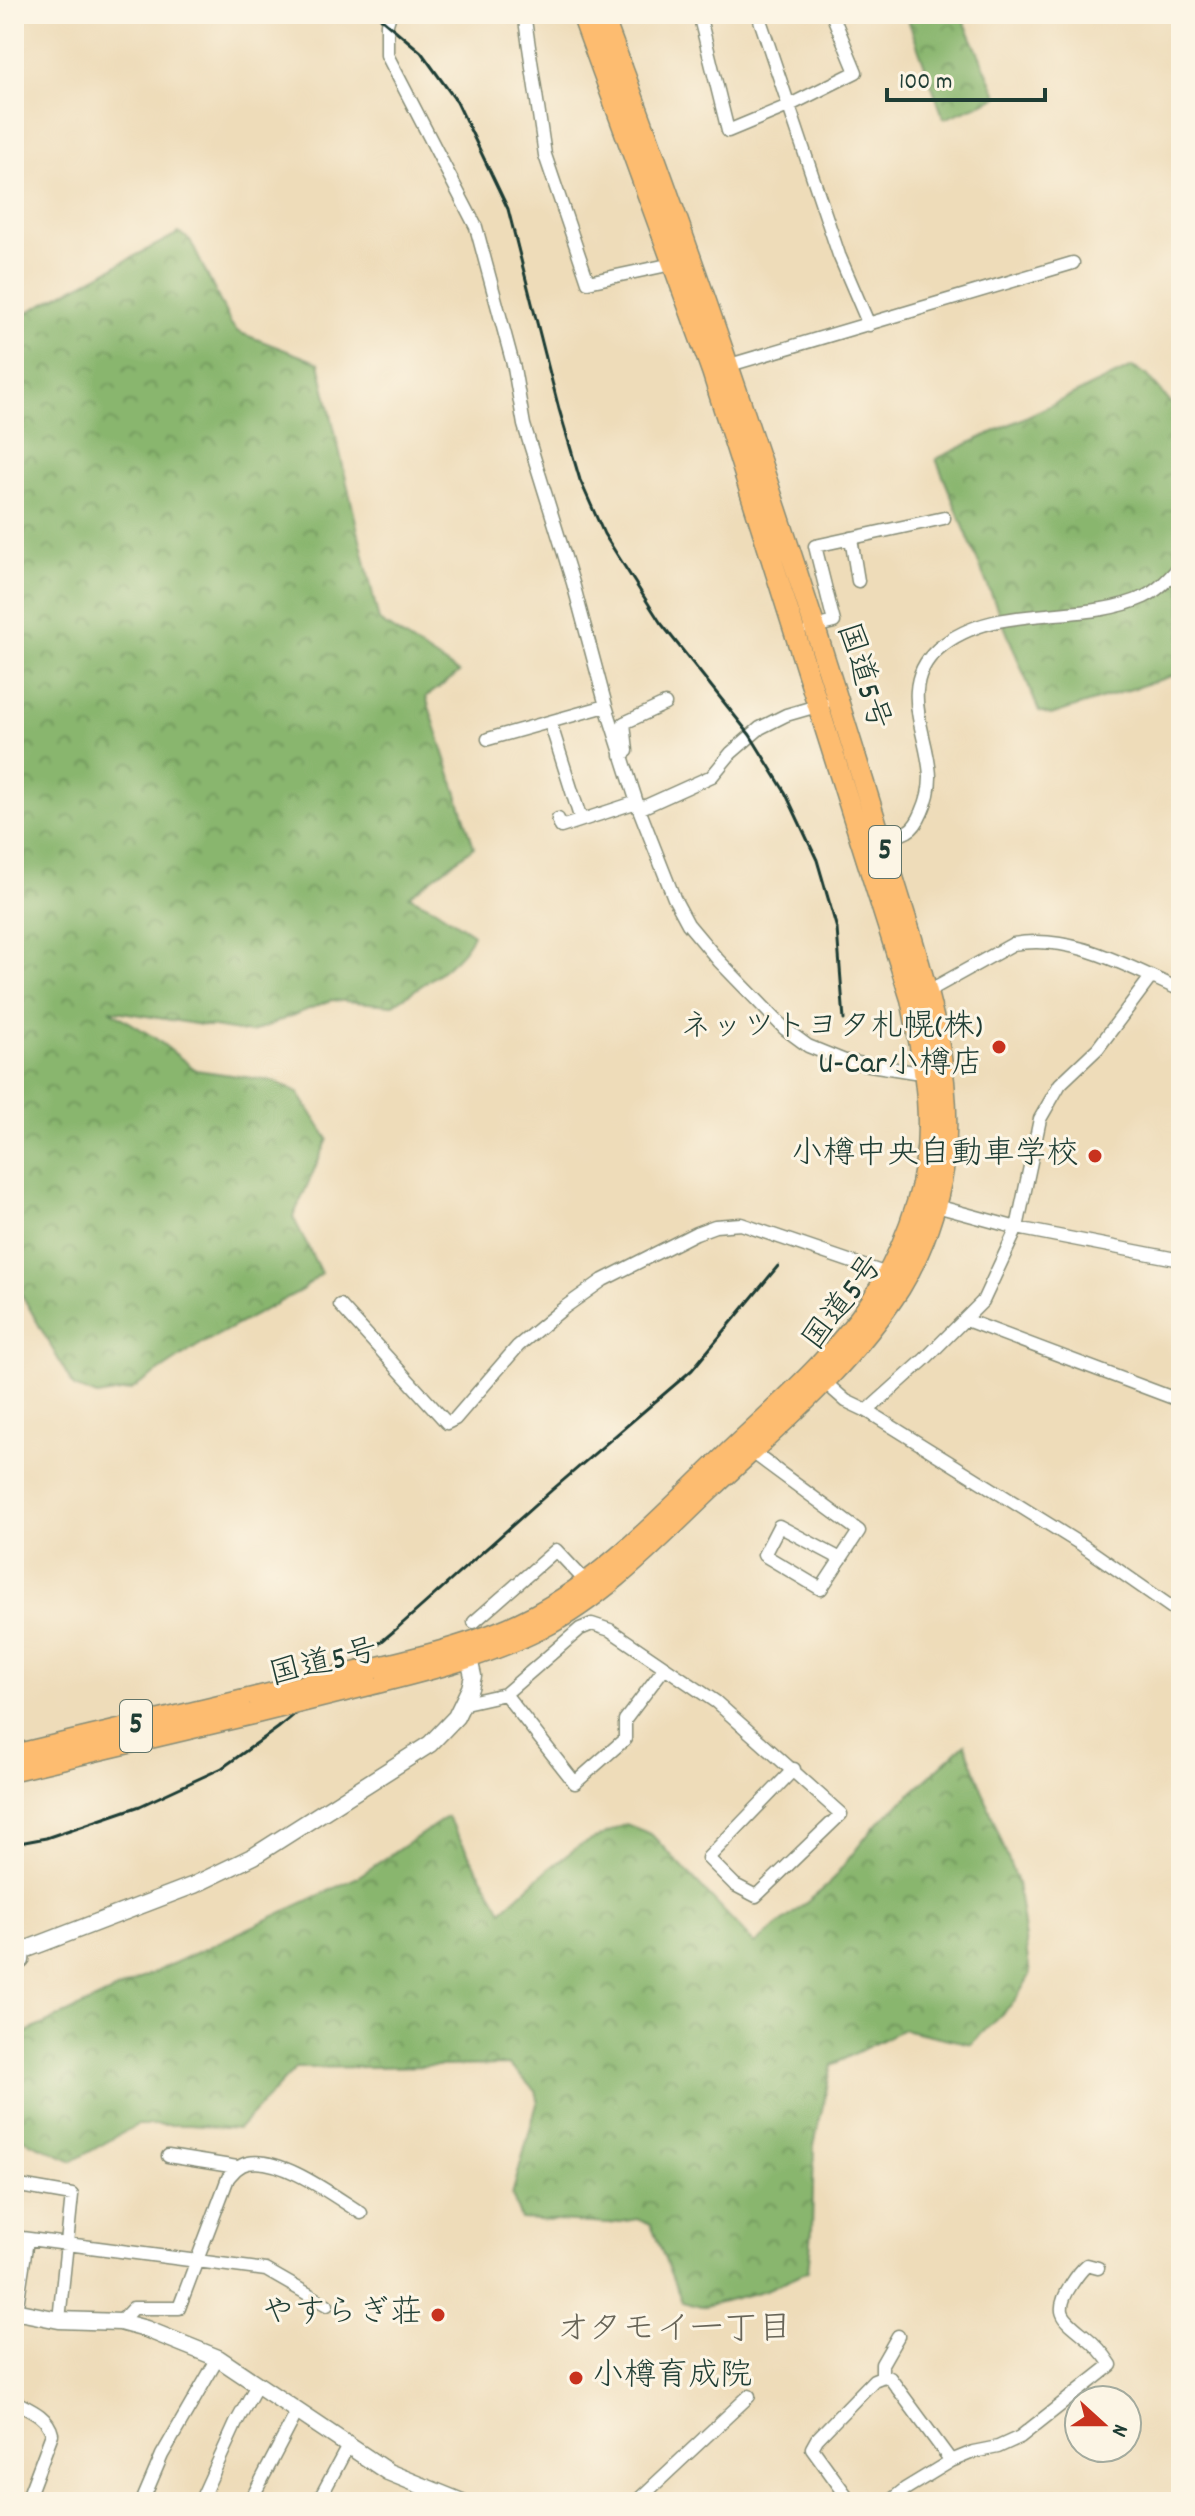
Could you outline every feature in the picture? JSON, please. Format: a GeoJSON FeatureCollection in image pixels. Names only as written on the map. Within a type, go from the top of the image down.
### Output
{"type":"FeatureCollection","features":[{"type":"Feature","properties":{"kind":"highway","name":"国道5号"},"geometry":{"type":"LineString","coordinates":[[582,14],[683,262]]}},
{"type":"Feature","properties":{"kind":"highway","name":"国道5号"},"geometry":{"type":"LineString","coordinates":[[14,1770],[468,1652],[541,1628],[591,1588],[867,1334],[896,1277],[944,1165],[944,1072],[829,702],[602,14]]}},
{"type":"Feature","properties":{"kind":"highway","name":"国道5号"},"geometry":{"type":"LineString","coordinates":[[920,995],[928,1120],[927,1204]]}},
{"type":"Feature","properties":{"kind":"highway","name":"国道5号"},"geometry":{"type":"LineString","coordinates":[[14,1755],[255,1705]]}},
{"type":"Feature","properties":{"kind":"street"},"geometry":{"type":"LineString","coordinates":[[390,14],[387,55],[476,227],[486,256],[514,368],[524,425],[569,570],[606,706],[638,806],[674,898],[688,924],[719,961],[785,1029],[808,1046],[845,1061],[926,1072]]}},
{"type":"Feature","properties":{"kind":"street"},"geometry":{"type":"LineString","coordinates":[[699,14],[728,131],[788,106],[856,72],[832,14]]}},
{"type":"Feature","properties":{"kind":"street"},"geometry":{"type":"LineString","coordinates":[[758,14],[839,255],[869,325]]}},
{"type":"Feature","properties":{"kind":"street"},"geometry":{"type":"LineString","coordinates":[[525,20],[545,155],[588,282],[683,262]]}},
{"type":"Feature","properties":{"kind":"street"},"geometry":{"type":"LineString","coordinates":[[721,368],[1073,263]]}},
{"type":"Feature","properties":{"kind":"street"},"geometry":{"type":"LineString","coordinates":[[804,629],[834,622],[815,546],[944,518]]}},
{"type":"Feature","properties":{"kind":"street"},"geometry":{"type":"LineString","coordinates":[[851,538],[858,581]]}},
{"type":"Feature","properties":{"kind":"street"},"geometry":{"type":"LineString","coordinates":[[873,843],[910,831],[920,817],[928,796],[930,775],[916,711],[924,667],[937,650],[971,629],[1003,621],[1109,607],[1146,596],[1181,565]]}},
{"type":"Feature","properties":{"kind":"street"},"geometry":{"type":"LineString","coordinates":[[558,819],[561,827],[638,806],[712,776],[731,753],[760,728],[786,715],[829,702]]}},
{"type":"Feature","properties":{"kind":"street"},"geometry":{"type":"LineString","coordinates":[[621,755],[627,751],[624,723],[665,704]]}},
{"type":"Feature","properties":{"kind":"street"},"geometry":{"type":"LineString","coordinates":[[488,739],[606,706]]}},
{"type":"Feature","properties":{"kind":"street"},"geometry":{"type":"LineString","coordinates":[[550,722],[581,820]]}},
{"type":"Feature","properties":{"kind":"street"},"geometry":{"type":"LineString","coordinates":[[920,995],[1013,944],[1029,941],[1094,951],[1181,990]]}},
{"type":"Feature","properties":{"kind":"street"},"geometry":{"type":"LineString","coordinates":[[867,1411],[966,1320],[990,1289],[1017,1228],[1040,1119],[1060,1084],[1098,1048],[1151,977]]}},
{"type":"Feature","properties":{"kind":"street"},"geometry":{"type":"LineString","coordinates":[[927,1204],[1017,1228],[1181,1260]]}},
{"type":"Feature","properties":{"kind":"street"},"geometry":{"type":"LineString","coordinates":[[340,1305],[447,1423],[455,1419],[518,1346],[565,1307],[603,1280],[715,1226],[741,1224],[896,1277]]}},
{"type":"Feature","properties":{"kind":"street"},"geometry":{"type":"LineString","coordinates":[[966,1320],[1181,1401]]}},
{"type":"Feature","properties":{"kind":"street"},"geometry":{"type":"LineString","coordinates":[[818,1376],[846,1401],[867,1411],[1082,1545],[1181,1614]]}},
{"type":"Feature","properties":{"kind":"street"},"geometry":{"type":"LineString","coordinates":[[746,1446],[859,1531],[841,1559],[821,1589],[764,1555],[779,1526],[841,1559]]}},
{"type":"Feature","properties":{"kind":"street"},"geometry":{"type":"LineString","coordinates":[[474,1622],[556,1550],[591,1588]]}},
{"type":"Feature","properties":{"kind":"street"},"geometry":{"type":"LineString","coordinates":[[465,1703],[505,1694],[580,1629],[592,1624],[610,1630],[716,1702],[794,1769],[841,1814],[756,1896],[735,1885],[708,1858],[794,1769]]}},
{"type":"Feature","properties":{"kind":"street"},"geometry":{"type":"LineString","coordinates":[[14,1969],[23,1961],[19,1952],[194,1885],[254,1856],[430,1744],[465,1703],[473,1676],[468,1652]]}},
{"type":"Feature","properties":{"kind":"street"},"geometry":{"type":"LineString","coordinates":[[505,1694],[575,1783],[625,1739],[625,1720],[665,1667]]}},
{"type":"Feature","properties":{"kind":"street"},"geometry":{"type":"LineString","coordinates":[[168,2156],[237,2167]]}},
{"type":"Feature","properties":{"kind":"street"},"geometry":{"type":"LineString","coordinates":[[120,2322],[133,2308],[179,2308],[228,2178],[237,2167],[247,2163],[263,2163],[281,2168],[307,2179],[361,2213]]}},
{"type":"Feature","properties":{"kind":"street"},"geometry":{"type":"LineString","coordinates":[[14,2185],[72,2195],[59,2320]]}},
{"type":"Feature","properties":{"kind":"street"},"geometry":{"type":"LineString","coordinates":[[327,2305],[266,2270],[20,2239],[15,2311],[59,2320],[120,2322],[218,2358],[388,2472],[462,2502]]}},
{"type":"Feature","properties":{"kind":"street"},"geometry":{"type":"LineString","coordinates":[[889,2502],[951,2461],[1020,2437],[1111,2365],[1104,2354],[1064,2319],[1061,2307],[1063,2297],[1081,2270],[1087,2265],[1098,2268]]}},
{"type":"Feature","properties":{"kind":"street"},"geometry":{"type":"LineString","coordinates":[[882,2377],[882,2364],[898,2336]]}},
{"type":"Feature","properties":{"kind":"street"},"geometry":{"type":"LineString","coordinates":[[158,2502],[143,2500],[162,2455],[218,2358]]}},
{"type":"Feature","properties":{"kind":"street"},"geometry":{"type":"LineString","coordinates":[[851,2502],[812,2448],[874,2380],[890,2378],[951,2461]]}},
{"type":"Feature","properties":{"kind":"street"},"geometry":{"type":"LineString","coordinates":[[200,2502],[258,2383]]}},
{"type":"Feature","properties":{"kind":"street"},"geometry":{"type":"LineString","coordinates":[[636,2502],[749,2396]]}},
{"type":"Feature","properties":{"kind":"street"},"geometry":{"type":"LineString","coordinates":[[14,2401],[36,2412],[50,2426],[52,2434],[29,2495],[36,2502]]}},
{"type":"Feature","properties":{"kind":"street"},"geometry":{"type":"LineString","coordinates":[[250,2502],[298,2410]]}},
{"type":"Feature","properties":{"kind":"street"},"geometry":{"type":"LineString","coordinates":[[318,2502],[348,2446]]}},
{"type":"Feature","properties":{"kind":"green space"},"geometry":{"type":"Polygon","coordinates":[[[906,14],[961,14],[998,97],[944,119],[906,14]]]}},
{"type":"Feature","properties":{"kind":"green space"},"geometry":{"type":"Polygon","coordinates":[[[179,233],[190,240],[231,324],[238,332],[319,363],[379,621],[459,673],[426,697],[474,847],[409,896],[434,908],[473,934],[449,964],[392,1005],[331,1000],[250,1033],[110,1010],[155,1038],[196,1070],[274,1081],[298,1093],[328,1139],[293,1217],[321,1273],[302,1290],[199,1345],[131,1390],[97,1396],[74,1387],[14,1281],[14,319],[179,233]]]}},
{"type":"Feature","properties":{"kind":"green space"},"geometry":{"type":"Polygon","coordinates":[[[1132,367],[1147,375],[1181,415],[1181,673],[1051,715],[1039,711],[936,459],[1132,367]]]}},
{"type":"Feature","properties":{"kind":"green space"},"geometry":{"type":"Polygon","coordinates":[[[965,1744],[1017,1883],[1030,1975],[1015,2001],[971,2044],[903,2029],[832,2065],[814,2145],[808,2271],[766,2290],[701,2307],[682,2302],[651,2225],[637,2219],[609,2224],[521,2219],[512,2195],[538,2100],[536,2091],[509,2065],[296,2068],[238,2129],[137,2125],[73,2161],[14,2135],[14,2038],[356,1878],[447,1817],[502,1910],[580,1845],[626,1824],[651,1834],[755,1944],[827,1886],[874,1827],[965,1744]]]}},
{"type":"Feature","properties":{"kind":"railway"},"geometry":{"type":"LineString","coordinates":[[376,14],[421,52],[457,102],[508,209],[559,409],[580,480],[604,534],[660,622],[750,735],[785,792],[817,860],[837,929],[844,1020]]}},
{"type":"Feature","properties":{"kind":"railway"},"geometry":{"type":"LineString","coordinates":[[14,1844],[46,1838],[140,1806],[222,1768],[278,1728],[394,1631],[692,1370],[778,1266]]}},
{"type":"Feature","properties":{"kind":"place","name":"ネッツトヨタ札幌(株) U-Car小樽店"},"geometry":{"type":"Point","coordinates":[999,1047]}},
{"type":"Feature","properties":{"kind":"place","name":"小樽中央自動車学校"},"geometry":{"type":"Point","coordinates":[1095,1156]}},
{"type":"Feature","properties":{"kind":"place","name":"やすらぎ荘"},"geometry":{"type":"Point","coordinates":[438,2315]}},
{"type":"Feature","properties":{"kind":"place","name":"小樽育成院"},"geometry":{"type":"Point","coordinates":[576,2378]}},
{"type":"Feature","properties":{"kind":"district","name":"オタモイ一丁目"},"geometry":{"type":"Point","coordinates":[674,2331]}}]}
